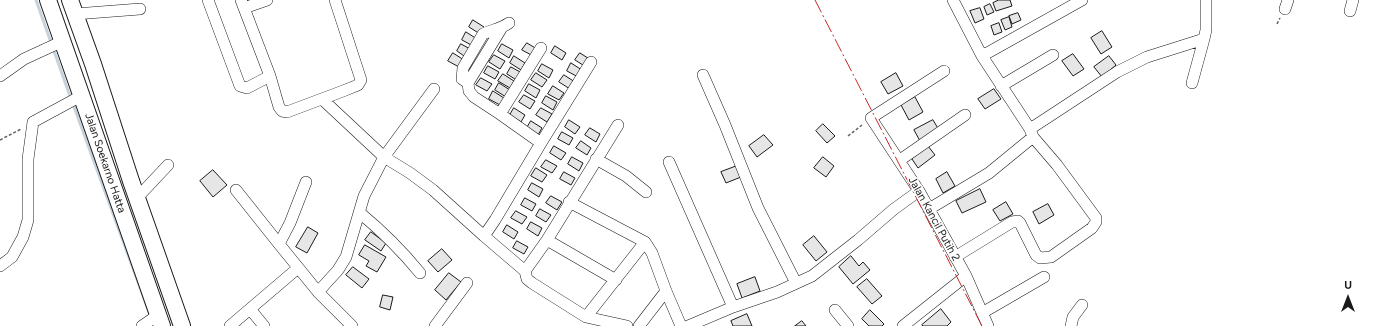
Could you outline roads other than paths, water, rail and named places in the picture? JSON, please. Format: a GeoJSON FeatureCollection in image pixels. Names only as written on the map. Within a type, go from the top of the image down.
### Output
{"type":"FeatureCollection","features":[{"type":"Feature","properties":{"kind":"highway","name":"Jalan Soekarno Hatta"},"geometry":{"type":"LineString","coordinates":[[48,0],[75,100],[160,321]]}},
{"type":"Feature","properties":{"kind":"highway","name":"Jalan Soekarno Hatta"},"geometry":{"type":"LineString","coordinates":[[73,7],[182,326]]}},
{"type":"Feature","properties":{"kind":"street"},"geometry":{"type":"LineString","coordinates":[[208,0],[240,86],[247,88],[270,76]]}},
{"type":"Feature","properties":{"kind":"street"},"geometry":{"type":"LineString","coordinates":[[267,0],[243,4],[270,76],[279,107],[282,111],[287,112],[358,85],[361,80],[335,0]]}},
{"type":"Feature","properties":{"kind":"street"},"geometry":{"type":"LineString","coordinates":[[982,56],[1082,0]]}},
{"type":"Feature","properties":{"kind":"street"},"geometry":{"type":"LineString","coordinates":[[1192,83],[1206,30],[1206,0]]}},
{"type":"Feature","properties":{"kind":"street"},"geometry":{"type":"LineString","coordinates":[[955,1],[982,56],[1031,133],[1057,164],[1096,218],[1096,222],[1092,228],[1051,257],[1040,258],[1036,255],[1018,221],[1012,222],[955,257]]}},
{"type":"Feature","properties":{"kind":"street"},"geometry":{"type":"LineString","coordinates":[[73,7],[140,9]]}},
{"type":"Feature","properties":{"kind":"street"},"geometry":{"type":"LineString","coordinates":[[505,26],[483,34],[463,68],[462,79],[468,83],[469,91],[474,97],[541,143]]}},
{"type":"Feature","properties":{"kind":"street"},"geometry":{"type":"LineString","coordinates":[[928,209],[989,173],[1031,133],[1117,72],[1147,57],[1204,39]]}},
{"type":"Feature","properties":{"kind":"street"},"geometry":{"type":"LineString","coordinates":[[0,76],[24,59],[60,43]]}},
{"type":"Feature","properties":{"kind":"street"},"geometry":{"type":"LineString","coordinates":[[500,114],[541,48]]}},
{"type":"Feature","properties":{"kind":"street"},"geometry":{"type":"LineString","coordinates":[[1001,86],[1053,55]]}},
{"type":"Feature","properties":{"kind":"street"},"geometry":{"type":"LineString","coordinates":[[484,236],[591,62]]}},
{"type":"Feature","properties":{"kind":"street","name":"Jalan Kancil Putih 2"},"geometry":{"type":"LineString","coordinates":[[944,70],[871,118],[919,191],[966,276],[988,326]]}},
{"type":"Feature","properties":{"kind":"street"},"geometry":{"type":"LineString","coordinates":[[702,75],[725,125],[758,208],[796,283]]}},
{"type":"Feature","properties":{"kind":"street"},"geometry":{"type":"LineString","coordinates":[[318,292],[338,270],[344,260],[364,196],[384,158],[434,89]]}},
{"type":"Feature","properties":{"kind":"street"},"geometry":{"type":"LineString","coordinates":[[322,99],[384,158],[410,173],[433,190],[525,271],[527,279],[532,283],[586,317],[627,326]]}},
{"type":"Feature","properties":{"kind":"street"},"geometry":{"type":"LineString","coordinates":[[0,266],[12,257],[23,237],[28,220],[28,159],[33,122],[75,100]]}},
{"type":"Feature","properties":{"kind":"street"},"geometry":{"type":"LineString","coordinates":[[900,160],[965,115]]}},
{"type":"Feature","properties":{"kind":"street"},"geometry":{"type":"LineString","coordinates":[[525,271],[547,240],[569,202],[618,125]]}},
{"type":"Feature","properties":{"kind":"street"},"geometry":{"type":"LineString","coordinates":[[596,159],[626,176],[646,192]]}},
{"type":"Feature","properties":{"kind":"street"},"geometry":{"type":"LineString","coordinates":[[670,162],[733,307]]}},
{"type":"Feature","properties":{"kind":"street"},"geometry":{"type":"LineString","coordinates":[[137,198],[168,166]]}},
{"type":"Feature","properties":{"kind":"street"},"geometry":{"type":"LineString","coordinates":[[279,244],[290,223],[306,182]]}},
{"type":"Feature","properties":{"kind":"street"},"geometry":{"type":"LineString","coordinates":[[236,190],[318,292],[352,326]]}},
{"type":"Feature","properties":{"kind":"street"},"geometry":{"type":"LineString","coordinates":[[688,326],[733,307],[777,292],[812,276],[858,240],[894,209],[919,191]]}},
{"type":"Feature","properties":{"kind":"street"},"geometry":{"type":"LineString","coordinates":[[569,202],[645,242],[652,253],[681,326]]}},
{"type":"Feature","properties":{"kind":"street"},"geometry":{"type":"LineString","coordinates":[[360,212],[373,223],[420,273]]}},
{"type":"Feature","properties":{"kind":"street"},"geometry":{"type":"LineString","coordinates":[[547,240],[616,280]]}},
{"type":"Feature","properties":{"kind":"street"},"geometry":{"type":"LineString","coordinates":[[586,317],[645,242]]}},
{"type":"Feature","properties":{"kind":"street"},"geometry":{"type":"LineString","coordinates":[[230,326],[298,268]]}},
{"type":"Feature","properties":{"kind":"street"},"geometry":{"type":"LineString","coordinates":[[903,326],[966,276]]}},
{"type":"Feature","properties":{"kind":"street"},"geometry":{"type":"LineString","coordinates":[[982,313],[1044,276]]}},
{"type":"Feature","properties":{"kind":"street"},"geometry":{"type":"LineString","coordinates":[[435,326],[467,283]]}},
{"type":"Feature","properties":{"kind":"street"},"geometry":{"type":"LineString","coordinates":[[639,326],[666,291]]}},
{"type":"Feature","properties":{"kind":"street"},"geometry":{"type":"LineString","coordinates":[[1071,326],[1073,317],[1082,305]]}},
{"type":"Feature","properties":{"kind":"street"},"geometry":{"type":"LineString","coordinates":[[250,309],[264,326]]}},
{"type":"Feature","properties":{"kind":"street"},"geometry":{"type":"LineString","coordinates":[[835,310],[848,326]]}},
{"type":"Feature","properties":{"kind":"street"},"geometry":{"type":"LineString","coordinates":[[142,326],[160,321]]}},
{"type":"Feature","properties":{"kind":"waterway"},"geometry":{"type":"LineString","coordinates":[[36,0],[71,99]]}},
{"type":"Feature","properties":{"kind":"waterway"},"geometry":{"type":"LineString","coordinates":[[73,104],[150,315]]}}]}
